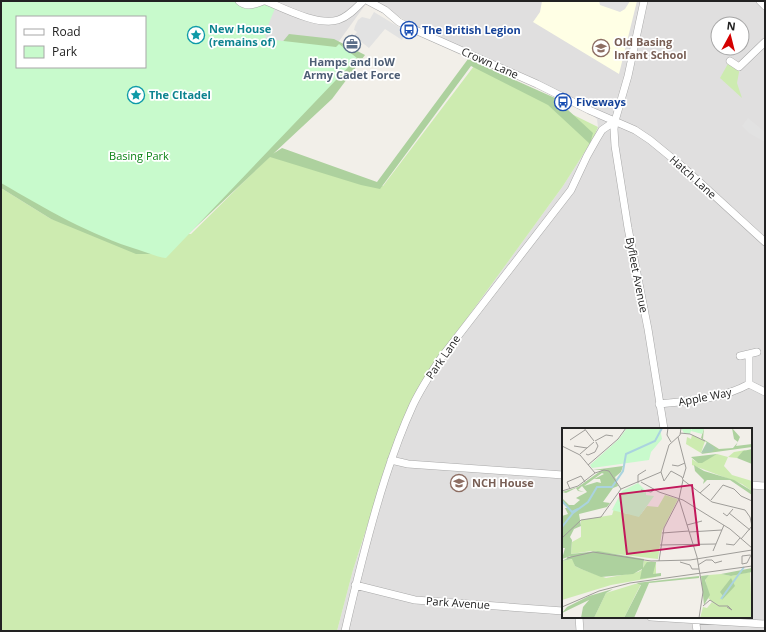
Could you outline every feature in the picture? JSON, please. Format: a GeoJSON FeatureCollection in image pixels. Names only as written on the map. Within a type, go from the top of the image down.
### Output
{"type":"FeatureCollection","features":[{"type":"Feature","properties":{"kind":"street"},"geometry":{"type":"LineString","coordinates":[[239,1],[247,6],[265,1],[313,19],[330,21],[338,20],[346,16],[363,1]]}},
{"type":"Feature","properties":{"kind":"street","name":"Crown Lane"},"geometry":{"type":"LineString","coordinates":[[368,1],[385,10],[399,22],[413,29],[615,121]]}},
{"type":"Feature","properties":{"kind":"street","name":"Byfleet Avenue"},"geometry":{"type":"LineString","coordinates":[[644,1],[628,76],[615,121],[615,146],[624,204],[648,329],[664,428]]}},
{"type":"Feature","properties":{"kind":"street"},"geometry":{"type":"LineString","coordinates":[[760,1],[765,6]]}},
{"type":"Feature","properties":{"kind":"street"},"geometry":{"type":"LineString","coordinates":[[730,61],[739,67],[765,42]]}},
{"type":"Feature","properties":{"kind":"street","name":"Hatch Lane"},"geometry":{"type":"LineString","coordinates":[[615,121],[635,130],[664,152],[765,242]]}},
{"type":"Feature","properties":{"kind":"street","name":"Park Lane"},"geometry":{"type":"LineString","coordinates":[[346,631],[355,585],[372,518],[391,460],[413,405],[425,383],[470,319],[571,190],[587,156],[602,130],[615,121]]}},
{"type":"Feature","properties":{"kind":"street"},"geometry":{"type":"LineString","coordinates":[[740,356],[757,352]]}},
{"type":"Feature","properties":{"kind":"street"},"geometry":{"type":"LineString","coordinates":[[749,355],[749,384],[765,392]]}},
{"type":"Feature","properties":{"kind":"street","name":"Apple Way"},"geometry":{"type":"LineString","coordinates":[[659,404],[716,396],[736,391],[749,384]]}},
{"type":"Feature","properties":{"kind":"street"},"geometry":{"type":"LineString","coordinates":[[391,460],[408,464],[562,474]]}},
{"type":"Feature","properties":{"kind":"street"},"geometry":{"type":"LineString","coordinates":[[752,485],[765,486]]}},
{"type":"Feature","properties":{"kind":"street","name":"Park Avenue"},"geometry":{"type":"LineString","coordinates":[[355,585],[415,600],[562,611]]}},
{"type":"Feature","properties":{"kind":"street"},"geometry":{"type":"LineString","coordinates":[[579,618],[580,631]]}},
{"type":"Feature","properties":{"kind":"street"},"geometry":{"type":"LineString","coordinates":[[673,618],[765,624]]}},
{"type":"Feature","properties":{"kind":"street"},"geometry":{"type":"LineString","coordinates":[[695,619],[697,631]]}},
{"type":"Feature","properties":{"kind":"shaded area"},"geometry":{"type":"Polygon","coordinates":[[[223,1],[368,1],[332,51],[258,41],[223,1]]]}},
{"type":"Feature","properties":{"kind":"shaded area"},"geometry":{"type":"Polygon","coordinates":[[[375,1],[765,1],[765,631],[337,631],[353,570],[397,437],[446,347],[563,186],[593,139],[598,127],[597,119],[591,114],[480,57],[412,25],[375,1]]]}},
{"type":"Feature","properties":{"kind":"shaded area","name":"Old Basing Infant School"},"geometry":{"type":"Polygon","coordinates":[[[542,1],[637,1],[619,74],[533,22],[540,12],[542,1]]]}},
{"type":"Feature","properties":{"kind":"shaded area"},"geometry":{"type":"Polygon","coordinates":[[[599,1],[630,1],[625,9],[620,12],[600,5],[599,1]]]}},
{"type":"Feature","properties":{"kind":"shaded area"},"geometry":{"type":"Polygon","coordinates":[[[374,12],[407,32],[402,40],[385,29],[369,48],[354,36],[357,32],[354,30],[358,20],[362,17],[370,19],[374,12]]]}},
{"type":"Feature","properties":{"kind":"shaded area"},"geometry":{"type":"Polygon","coordinates":[[[748,118],[765,132],[765,142],[749,133],[742,126],[748,118]]]}},
{"type":"Feature","properties":{"kind":"green space","name":"Basing Park"},"geometry":{"type":"Polygon","coordinates":[[[1,1],[278,1],[265,33],[266,39],[336,47],[339,44],[357,58],[166,258],[156,256],[103,237],[52,212],[1,183],[1,1]]]}},
{"type":"Feature","properties":{"kind":"green space"},"geometry":{"type":"Polygon","coordinates":[[[289,34],[334,39],[365,55],[332,99],[273,154],[282,148],[377,182],[468,59],[555,98],[593,133],[590,144],[548,105],[471,66],[380,189],[361,185],[270,157],[167,254],[136,254],[51,219],[1,188],[1,174],[275,51],[289,34]]]}},
{"type":"Feature","properties":{"kind":"green space"},"geometry":{"type":"Polygon","coordinates":[[[730,60],[740,67],[737,83],[742,98],[720,78],[730,60]]]}},
{"type":"Feature","properties":{"kind":"green space"},"geometry":{"type":"Polygon","coordinates":[[[474,66],[598,127],[593,139],[563,186],[446,347],[423,382],[386,468],[353,570],[337,631],[1,631],[1,188],[51,219],[122,235],[191,234],[272,154],[280,150],[383,186],[474,66]]]}},
{"type":"Feature","properties":{"kind":"place","name":"The British Legion"},"geometry":{"type":"Point","coordinates":[409,30]}},
{"type":"Feature","properties":{"kind":"place","name":"New House (remains of)"},"geometry":{"type":"Point","coordinates":[196,35]}},
{"type":"Feature","properties":{"kind":"place","name":"Hamps and IoW Army Cadet Force"},"geometry":{"type":"Point","coordinates":[352,44]}},
{"type":"Feature","properties":{"kind":"place","name":"Old Basing Infant School"},"geometry":{"type":"Point","coordinates":[601,48]}},
{"type":"Feature","properties":{"kind":"place","name":"The CItadel"},"geometry":{"type":"Point","coordinates":[136,95]}},
{"type":"Feature","properties":{"kind":"place","name":"Fiveways"},"geometry":{"type":"Point","coordinates":[563,102]}},
{"type":"Feature","properties":{"kind":"place","name":"NCH House"},"geometry":{"type":"Point","coordinates":[459,483]}}]}
